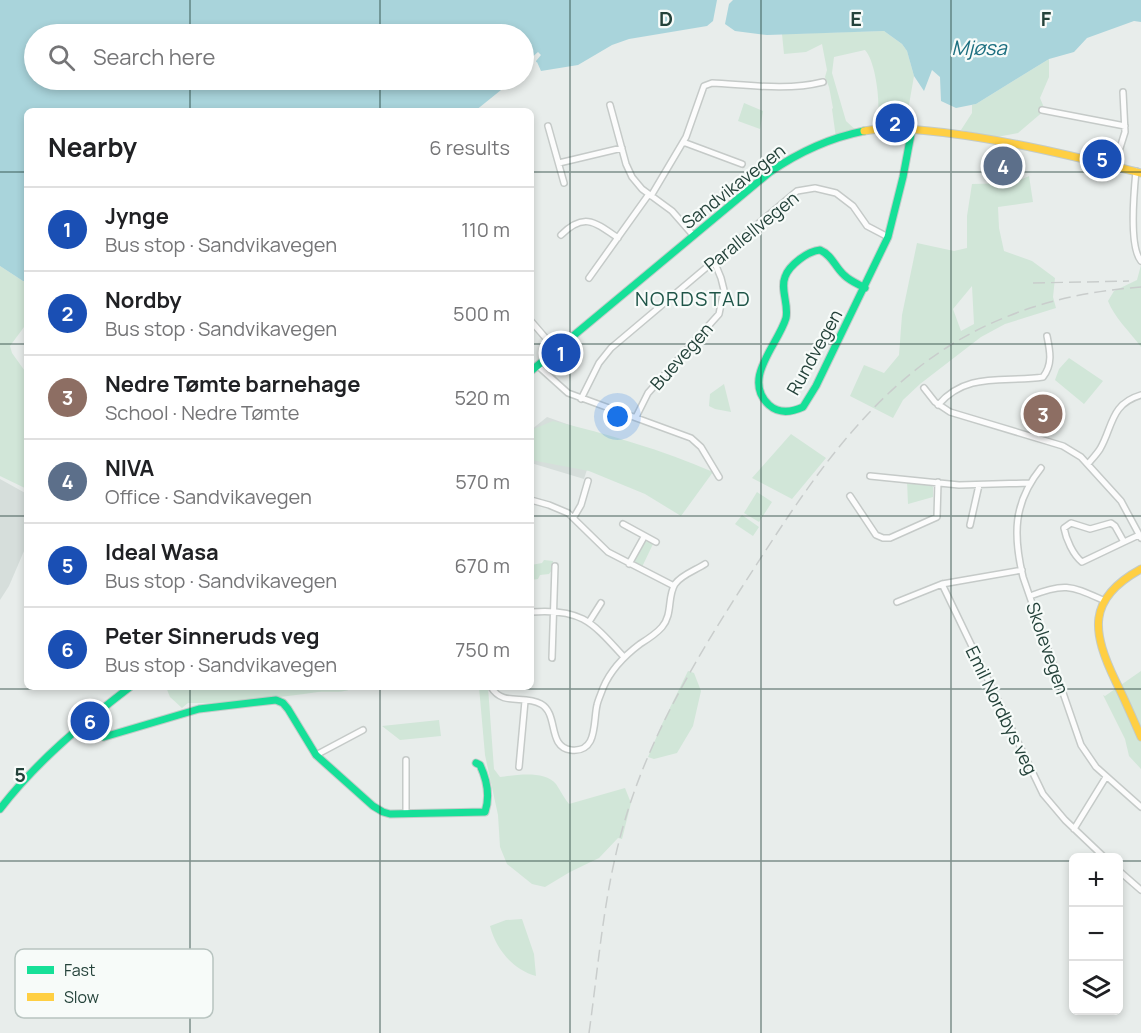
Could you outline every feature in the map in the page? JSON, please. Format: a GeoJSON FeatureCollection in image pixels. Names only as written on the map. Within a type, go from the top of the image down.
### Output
{"type":"FeatureCollection","features":[{"type":"Feature","properties":{"kind":"street"},"geometry":{"type":"LineString","coordinates":[[589,278],[650,195],[683,142],[694,118],[701,90],[706,84],[784,87],[808,86],[823,82]]}},
{"type":"Feature","properties":{"kind":"street"},"geometry":{"type":"LineString","coordinates":[[1114,166],[1125,132],[1123,92]]}},
{"type":"Feature","properties":{"kind":"street"},"geometry":{"type":"LineString","coordinates":[[610,105],[632,177],[650,195],[672,211],[693,235]]}},
{"type":"Feature","properties":{"kind":"street"},"geometry":{"type":"LineString","coordinates":[[1042,110],[1125,126]]}},
{"type":"Feature","properties":{"kind":"street"},"geometry":{"type":"LineString","coordinates":[[548,126],[564,183]]}},
{"type":"Feature","properties":{"kind":"street","name":"Sandvikavegen"},"geometry":{"type":"LineString","coordinates":[[534,369],[770,172],[809,148],[867,130],[912,129],[989,139],[1138,172],[1134,211],[1136,251],[1141,261]]}},
{"type":"Feature","properties":{"kind":"street","name":"Rundvegen"},"geometry":{"type":"LineString","coordinates":[[865,288],[847,278],[827,253],[820,250],[805,256],[787,273],[784,278],[787,300],[786,316],[759,376],[761,394],[770,406],[781,411],[788,411],[799,409],[807,403],[865,288],[888,237],[912,129]]}},
{"type":"Feature","properties":{"kind":"street"},"geometry":{"type":"LineString","coordinates":[[683,142],[742,164]]}},
{"type":"Feature","properties":{"kind":"street"},"geometry":{"type":"LineString","coordinates":[[559,164],[622,148]]}},
{"type":"Feature","properties":{"kind":"street","name":"Parallellvegen"},"geometry":{"type":"LineString","coordinates":[[581,399],[598,363],[611,348],[789,197],[806,188],[836,193],[853,206],[867,226],[878,234],[888,237]]}},
{"type":"Feature","properties":{"kind":"street"},"geometry":{"type":"LineString","coordinates":[[1134,211],[1141,212]]}},
{"type":"Feature","properties":{"kind":"street"},"geometry":{"type":"LineString","coordinates":[[561,235],[574,223],[583,220],[596,223],[618,238]]}},
{"type":"Feature","properties":{"kind":"street","name":"Buevegen"},"geometry":{"type":"LineString","coordinates":[[636,417],[648,393],[719,314],[723,290],[714,261]]}},
{"type":"Feature","properties":{"kind":"street"},"geometry":{"type":"LineString","coordinates":[[534,324],[556,350]]}},
{"type":"Feature","properties":{"kind":"street"},"geometry":{"type":"LineString","coordinates":[[938,405],[950,393],[979,381],[1043,377],[1050,365],[1051,354],[1047,336]]}},
{"type":"Feature","properties":{"kind":"street"},"geometry":{"type":"LineString","coordinates":[[538,366],[560,387],[581,399],[682,434],[697,442],[719,477]]}},
{"type":"Feature","properties":{"kind":"street"},"geometry":{"type":"LineString","coordinates":[[924,388],[938,405],[953,413],[1067,447],[1088,464],[1121,501],[1140,537],[1082,562],[1072,549],[1064,528],[1071,523],[1090,529],[1111,523],[1124,542]]}},
{"type":"Feature","properties":{"kind":"street"},"geometry":{"type":"LineString","coordinates":[[1088,464],[1101,446],[1114,414],[1124,404],[1141,395]]}},
{"type":"Feature","properties":{"kind":"street","name":"Skolevegen"},"geometry":{"type":"LineString","coordinates":[[1041,468],[1030,483],[1021,503],[1017,526],[1017,549],[1022,570],[1081,745],[1091,762],[1141,807]]}},
{"type":"Feature","properties":{"kind":"street"},"geometry":{"type":"LineString","coordinates":[[870,476],[979,484],[1030,483]]}},
{"type":"Feature","properties":{"kind":"street"},"geometry":{"type":"LineString","coordinates":[[574,517],[581,505],[588,482]]}},
{"type":"Feature","properties":{"kind":"street"},"geometry":{"type":"LineString","coordinates":[[850,496],[876,535],[890,538],[937,517],[938,482]]}},
{"type":"Feature","properties":{"kind":"street"},"geometry":{"type":"LineString","coordinates":[[970,525],[979,484]]}},
{"type":"Feature","properties":{"kind":"street"},"geometry":{"type":"LineString","coordinates":[[534,502],[549,505],[574,517],[601,548],[674,586]]}},
{"type":"Feature","properties":{"kind":"street"},"geometry":{"type":"LineString","coordinates":[[622,524],[656,542]]}},
{"type":"Feature","properties":{"kind":"street"},"geometry":{"type":"LineString","coordinates":[[629,564],[644,537]]}},
{"type":"Feature","properties":{"kind":"street"},"geometry":{"type":"LineString","coordinates":[[494,690],[500,697],[541,704],[549,712],[555,737],[560,745],[573,750],[584,747],[594,737],[597,706],[607,679],[623,656],[656,633],[665,622],[669,615],[674,586],[679,579],[705,564]]}},
{"type":"Feature","properties":{"kind":"street"},"geometry":{"type":"LineString","coordinates":[[552,658],[555,566]]}},
{"type":"Feature","properties":{"kind":"street"},"geometry":{"type":"LineString","coordinates":[[1141,569],[1118,584],[1105,601],[1098,621],[1099,642],[1141,737]]}},
{"type":"Feature","properties":{"kind":"street"},"geometry":{"type":"LineString","coordinates":[[897,602],[942,584],[1022,570]]}},
{"type":"Feature","properties":{"kind":"street","name":"Emil Nordbys veg"},"geometry":{"type":"LineString","coordinates":[[942,584],[1043,794],[1074,829],[1100,853]]}},
{"type":"Feature","properties":{"kind":"street"},"geometry":{"type":"LineString","coordinates":[[1030,596],[1057,587],[1069,586],[1105,601]]}},
{"type":"Feature","properties":{"kind":"street"},"geometry":{"type":"LineString","coordinates":[[589,622],[601,603]]}},
{"type":"Feature","properties":{"kind":"street"},"geometry":{"type":"LineString","coordinates":[[534,612],[565,611],[589,622],[623,656]]}},
{"type":"Feature","properties":{"kind":"street"},"geometry":{"type":"LineString","coordinates":[[552,648],[559,649]]}},
{"type":"Feature","properties":{"kind":"street"},"geometry":{"type":"LineString","coordinates":[[0,809],[37,764],[84,722],[126,690]]}},
{"type":"Feature","properties":{"kind":"street"},"geometry":{"type":"LineString","coordinates":[[84,722],[95,735],[105,737],[199,709],[273,699],[283,703],[288,709],[316,755],[378,809],[387,814],[485,812],[488,806],[483,773],[480,765],[476,763]]}},
{"type":"Feature","properties":{"kind":"street"},"geometry":{"type":"LineString","coordinates":[[519,766],[525,701]]}},
{"type":"Feature","properties":{"kind":"street"},"geometry":{"type":"LineString","coordinates":[[316,755],[363,730]]}},
{"type":"Feature","properties":{"kind":"street"},"geometry":{"type":"LineString","coordinates":[[406,760],[406,814]]}},
{"type":"Feature","properties":{"kind":"street"},"geometry":{"type":"LineString","coordinates":[[1074,829],[1106,777]]}},
{"type":"Feature","properties":{"kind":"street"},"geometry":{"type":"LineString","coordinates":[[1123,874],[1141,890]]}},
{"type":"Feature","properties":{"kind":"shaded area"},"geometry":{"type":"Polygon","coordinates":[[[547,417],[598,435],[584,479],[534,464],[534,428],[547,417]]]}},
{"type":"Feature","properties":{"kind":"shaded area"},"geometry":{"type":"Polygon","coordinates":[[[0,479],[24,492],[24,551],[9,586],[0,600],[0,479]]]}},
{"type":"Feature","properties":{"kind":"green space"},"geometry":{"type":"Polygon","coordinates":[[[884,31],[902,44],[907,51],[914,76],[907,116],[910,128],[876,130],[878,122],[877,88],[873,66],[865,50],[834,57],[832,73],[846,121],[859,133],[836,138],[833,108],[825,77],[827,70],[822,44],[806,52],[784,54],[782,34],[884,31]]]}},
{"type":"Feature","properties":{"kind":"green space"},"geometry":{"type":"Polygon","coordinates":[[[1049,59],[1049,77],[1040,98],[1045,110],[1018,133],[997,137],[961,130],[972,113],[972,105],[1049,59]]]}},
{"type":"Feature","properties":{"kind":"green space"},"geometry":{"type":"Polygon","coordinates":[[[744,103],[763,111],[760,129],[738,121],[744,103]]]}},
{"type":"Feature","properties":{"kind":"green space"},"geometry":{"type":"Polygon","coordinates":[[[1029,176],[1033,202],[998,207],[999,228],[1004,251],[1032,261],[1055,278],[1053,297],[1056,308],[1005,324],[981,337],[920,384],[903,400],[893,418],[850,396],[864,365],[884,373],[899,355],[902,315],[917,243],[954,251],[967,248],[967,216],[972,184],[1013,183],[1029,176]],[[972,286],[953,309],[961,331],[974,324],[972,286]]]}},
{"type":"Feature","properties":{"kind":"green space"},"geometry":{"type":"Polygon","coordinates":[[[1141,265],[1141,347],[1118,319],[1108,301],[1114,291],[1137,280],[1141,265]]]}},
{"type":"Feature","properties":{"kind":"green space"},"geometry":{"type":"Polygon","coordinates":[[[0,266],[24,281],[24,327],[10,346],[12,353],[24,370],[24,488],[0,476],[0,266]]]}},
{"type":"Feature","properties":{"kind":"green space"},"geometry":{"type":"Polygon","coordinates":[[[1069,358],[1103,381],[1084,404],[1055,380],[1059,369],[1069,358]]]}},
{"type":"Feature","properties":{"kind":"green space"},"geometry":{"type":"Polygon","coordinates":[[[724,384],[731,412],[709,406],[710,394],[724,384]]]}},
{"type":"Feature","properties":{"kind":"green space"},"geometry":{"type":"Polygon","coordinates":[[[553,421],[635,443],[713,472],[681,516],[645,494],[589,471],[534,461],[534,429],[553,421]]]}},
{"type":"Feature","properties":{"kind":"green space"},"geometry":{"type":"Polygon","coordinates":[[[791,434],[826,458],[792,499],[752,478],[791,434]]]}},
{"type":"Feature","properties":{"kind":"green space"},"geometry":{"type":"Polygon","coordinates":[[[907,481],[928,483],[933,487],[933,497],[908,504],[907,481]]]}},
{"type":"Feature","properties":{"kind":"green space"},"geometry":{"type":"Polygon","coordinates":[[[757,492],[772,502],[759,522],[744,513],[757,492]]]}},
{"type":"Feature","properties":{"kind":"green space"},"geometry":{"type":"Polygon","coordinates":[[[742,515],[759,527],[753,536],[735,524],[742,515]]]}},
{"type":"Feature","properties":{"kind":"green space"},"geometry":{"type":"Polygon","coordinates":[[[647,541],[653,544],[642,567],[636,564],[635,558],[639,548],[647,541]]]}},
{"type":"Feature","properties":{"kind":"green space"},"geometry":{"type":"Polygon","coordinates":[[[544,560],[553,561],[552,570],[549,574],[540,575],[538,579],[534,580],[534,564],[542,563],[544,560]]]}},
{"type":"Feature","properties":{"kind":"green space"},"geometry":{"type":"Polygon","coordinates":[[[688,671],[694,673],[701,691],[693,726],[677,753],[654,759],[648,757],[662,724],[688,671]]]}},
{"type":"Feature","properties":{"kind":"green space"},"geometry":{"type":"Polygon","coordinates":[[[1141,671],[1141,769],[1129,756],[1125,739],[1103,695],[1105,696],[1141,671]]]}},
{"type":"Feature","properties":{"kind":"green space"},"geometry":{"type":"Polygon","coordinates":[[[167,690],[346,690],[221,703],[188,703],[182,708],[170,697],[167,690]]]}},
{"type":"Feature","properties":{"kind":"green space"},"geometry":{"type":"Polygon","coordinates":[[[479,690],[488,690],[494,769],[500,777],[529,774],[545,777],[556,784],[569,804],[625,788],[631,803],[622,839],[618,838],[599,858],[545,887],[532,884],[507,864],[500,847],[498,815],[485,755],[479,690]]]}},
{"type":"Feature","properties":{"kind":"green space"},"geometry":{"type":"Polygon","coordinates":[[[439,720],[441,736],[400,740],[382,726],[439,720]]]}},
{"type":"Feature","properties":{"kind":"green space"},"geometry":{"type":"Polygon","coordinates":[[[522,919],[534,954],[536,976],[527,973],[506,957],[496,943],[490,926],[506,920],[522,919]]]}},
{"type":"Feature","properties":{"kind":"water"},"geometry":{"type":"Polygon","coordinates":[[[0,0],[717,0],[713,21],[707,26],[629,39],[612,45],[578,65],[541,71],[537,62],[534,63],[534,24],[24,24],[24,90],[501,90],[479,108],[24,108],[24,281],[0,266],[0,0]]]}},
{"type":"Feature","properties":{"kind":"water","name":"Mjøsa"},"geometry":{"type":"Polygon","coordinates":[[[733,0],[1141,0],[1141,22],[1134,21],[1087,38],[1074,52],[1049,59],[976,104],[956,108],[941,101],[940,77],[932,70],[924,91],[914,76],[907,51],[902,44],[884,31],[767,35],[735,31],[725,24],[729,4],[733,0]]]}},
{"type":"Feature","properties":{"kind":"pier"},"geometry":{"type":"Polygon","coordinates":[[[538,52],[541,55],[536,61],[538,70],[535,65],[534,67],[534,56],[538,52]]]}},
{"type":"Feature","properties":{"kind":"railway"},"geometry":{"type":"LineString","coordinates":[[1033,283],[1129,281]]}},
{"type":"Feature","properties":{"kind":"railway"},"geometry":{"type":"LineString","coordinates":[[589,1033],[612,872],[625,820],[649,754],[680,690],[715,630],[815,478],[862,420],[888,394],[916,370],[968,335],[1015,313],[1065,298],[1141,287]]}},
{"type":"Feature","properties":{"kind":"traffic: fast"},"geometry":{"type":"LineString","coordinates":[[865,288],[862,287],[851,281],[846,277],[828,255],[820,250],[805,256],[790,268],[784,282],[786,318],[760,373],[761,395],[769,405],[781,411],[799,409],[803,407],[816,386],[888,237],[912,129]]}},
{"type":"Feature","properties":{"kind":"traffic: fast"},"geometry":{"type":"LineString","coordinates":[[534,369],[770,172],[815,147],[864,131]]}},
{"type":"Feature","properties":{"kind":"traffic: fast"},"geometry":{"type":"LineString","coordinates":[[0,809],[29,775],[61,744],[126,690]]}},
{"type":"Feature","properties":{"kind":"traffic: fast"},"geometry":{"type":"LineString","coordinates":[[84,722],[95,735],[104,737],[199,709],[276,700],[288,709],[316,755],[373,806],[390,814],[485,812],[486,783],[480,765],[476,763]]}},
{"type":"Feature","properties":{"kind":"traffic: slow"},"geometry":{"type":"LineString","coordinates":[[864,131],[905,129],[971,136],[1044,150],[1141,173]]}},
{"type":"Feature","properties":{"kind":"traffic: slow"},"geometry":{"type":"LineString","coordinates":[[1141,569],[1123,580],[1111,592],[1103,605],[1099,618],[1102,647],[1141,737]]}},
{"type":"Feature","properties":{"kind":"place","name":"Nordby"},"geometry":{"type":"Point","coordinates":[895,123]}},
{"type":"Feature","properties":{"kind":"place","name":"Ideal Wasa"},"geometry":{"type":"Point","coordinates":[1102,159]}},
{"type":"Feature","properties":{"kind":"place","name":"NIVA"},"geometry":{"type":"Point","coordinates":[1003,166]}},
{"type":"Feature","properties":{"kind":"place","name":"Jynge"},"geometry":{"type":"Point","coordinates":[561,353]}},
{"type":"Feature","properties":{"kind":"place","name":"Nedre Tømte barnehage"},"geometry":{"type":"Point","coordinates":[1043,414]}},
{"type":"Feature","properties":{"kind":"place","name":"Peter Sinneruds veg"},"geometry":{"type":"Point","coordinates":[90,721]}},
{"type":"Feature","properties":{"kind":"district","name":"NORDSTAD"},"geometry":{"type":"Point","coordinates":[693,298]}}]}
